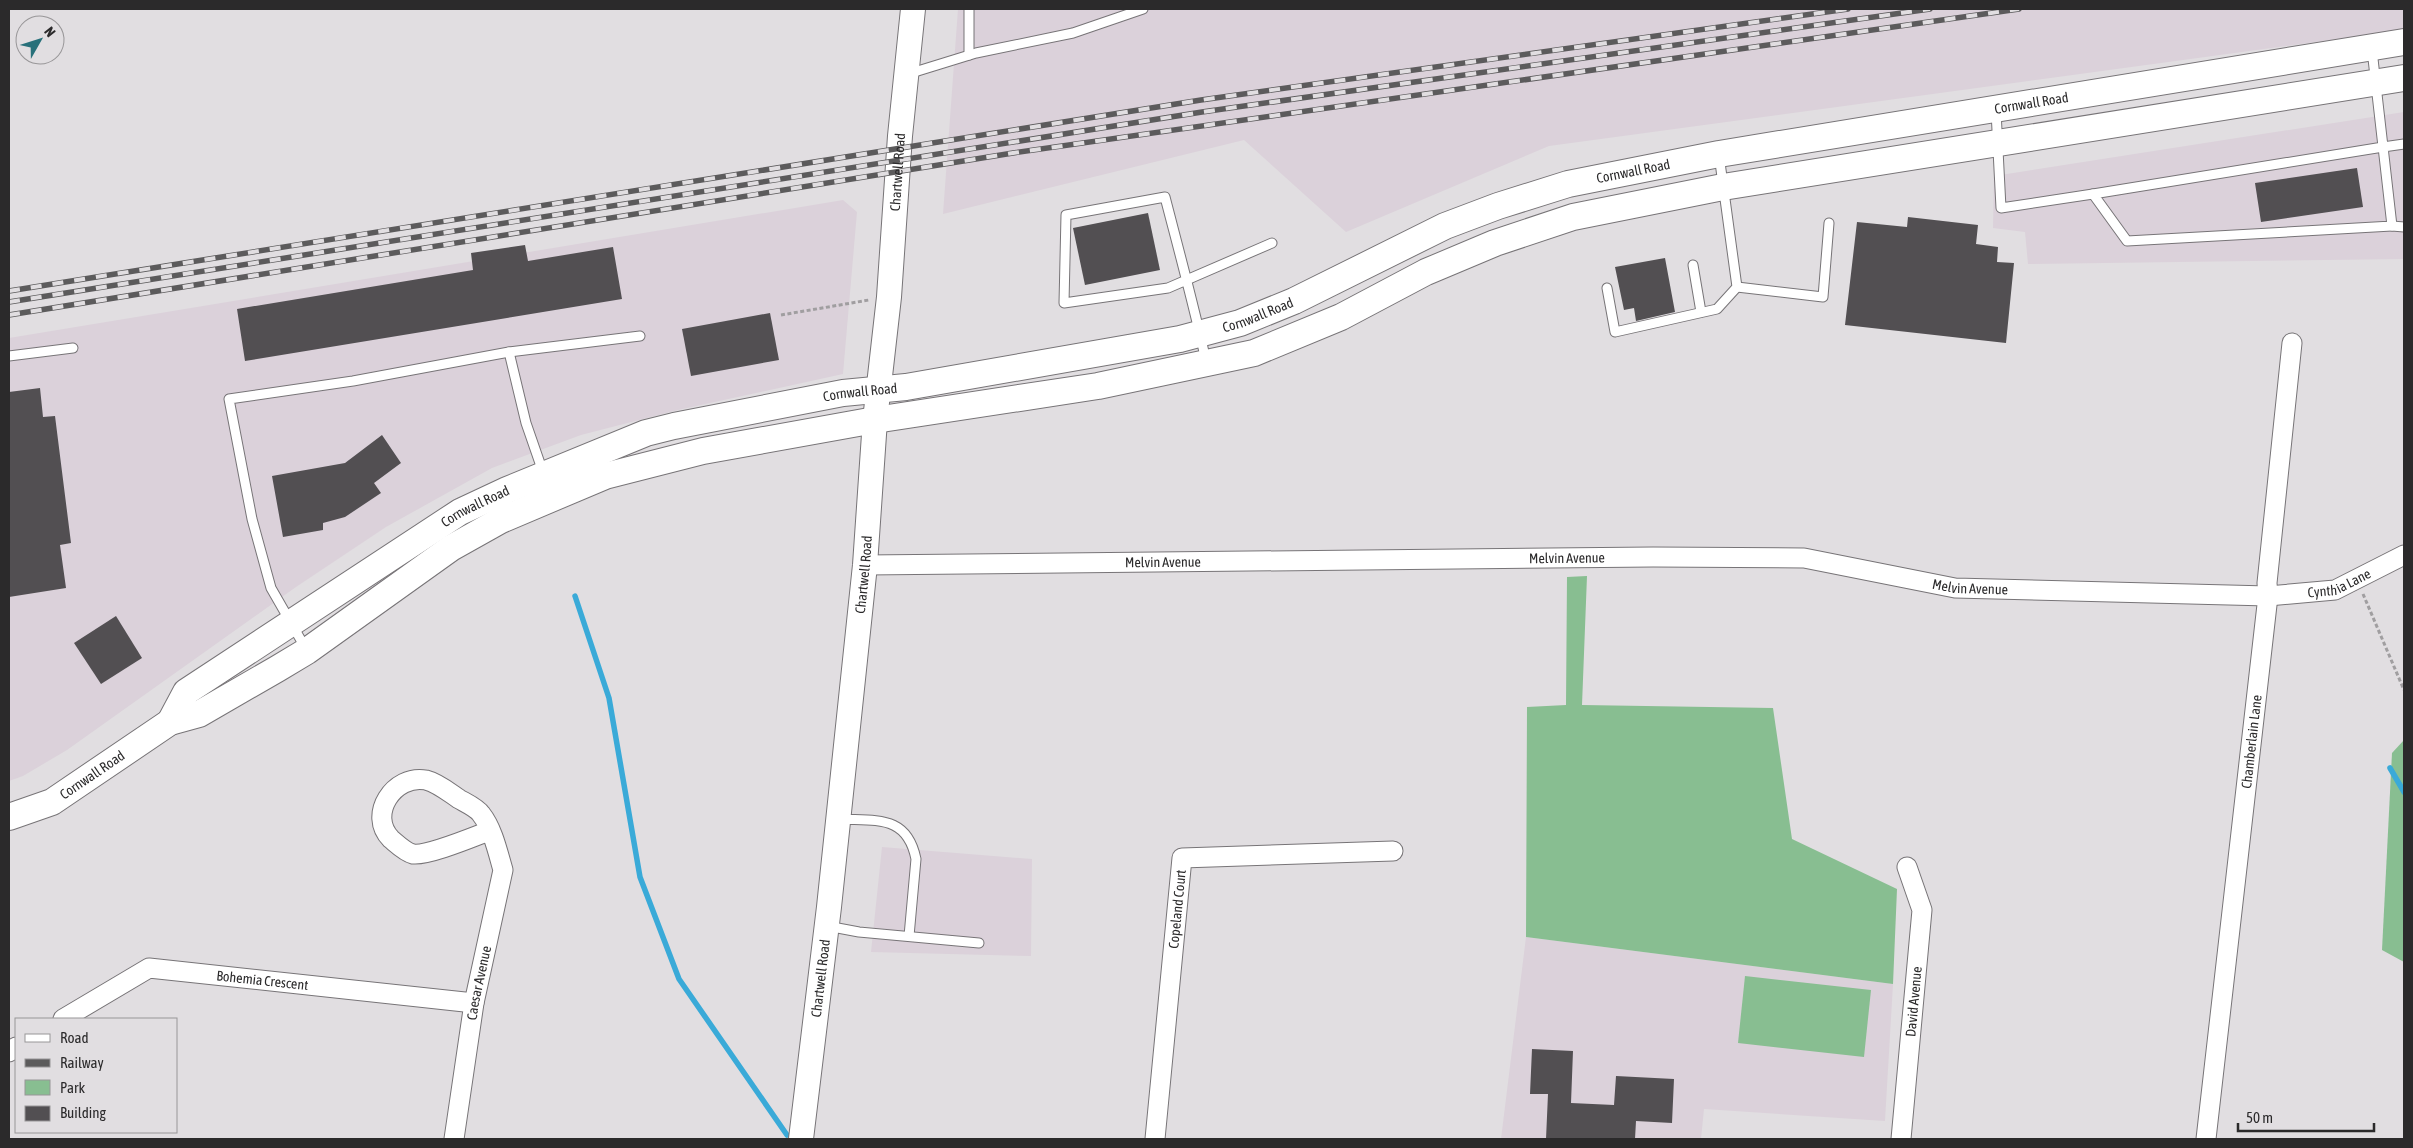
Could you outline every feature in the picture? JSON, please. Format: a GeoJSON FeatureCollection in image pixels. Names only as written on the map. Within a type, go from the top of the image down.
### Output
{"type":"FeatureCollection","features":[{"type":"Feature","properties":{"kind":"main road","name":"Cornwall Road"},"geometry":{"type":"LineString","coordinates":[[170,722],[186,692],[460,512],[544,474],[646,433],[843,393],[906,387],[1062,361],[1200,334],[1240,323],[1294,301],[1445,226],[1498,206],[1568,184],[1719,154],[2404,42]]}},
{"type":"Feature","properties":{"kind":"main road","name":"Cornwall Road"},"geometry":{"type":"LineString","coordinates":[[9,818],[52,802],[170,722],[199,714],[307,651],[452,548],[501,520],[605,476],[704,451],[874,420],[1098,386],[1254,353],[1341,317],[1426,272],[1495,243],[1573,217],[1723,187],[2404,78]]}},
{"type":"Feature","properties":{"kind":"street","name":"Chartwell Road"},"geometry":{"type":"LineString","coordinates":[[801,1139],[827,926],[865,565],[874,420],[889,297],[913,9]]}},
{"type":"Feature","properties":{"kind":"street","name":"Chamberlain Lane"},"geometry":{"type":"LineString","coordinates":[[2206,1139],[2268,596],[2267,583],[2292,343]]}},
{"type":"Feature","properties":{"kind":"street","name":"Cynthia Lane"},"geometry":{"type":"LineString","coordinates":[[2268,596],[2335,590],[2404,555]]}},
{"type":"Feature","properties":{"kind":"street","name":"Melvin Avenue"},"geometry":{"type":"LineString","coordinates":[[865,565],[1653,557],[1804,558],[1955,588],[2268,596]]}},
{"type":"Feature","properties":{"kind":"street","name":"Caesar Avenue"},"geometry":{"type":"LineString","coordinates":[[454,1139],[474,1003],[503,870],[490,832],[481,813],[427,780],[414,780],[399,785],[389,794],[381,814],[385,833],[399,847],[413,854],[444,847],[490,832]]}},
{"type":"Feature","properties":{"kind":"street","name":"Copeland Court"},"geometry":{"type":"LineString","coordinates":[[1155,1139],[1182,858],[1393,851]]}},
{"type":"Feature","properties":{"kind":"street","name":"David Avenue"},"geometry":{"type":"LineString","coordinates":[[1901,1139],[1922,910],[1908,867]]}},
{"type":"Feature","properties":{"kind":"street","name":"Bohemia Crescent"},"geometry":{"type":"LineString","coordinates":[[65,1018],[149,968],[474,1003]]}},
{"type":"Feature","properties":{"kind":"lane"},"geometry":{"type":"LineString","coordinates":[[969,9],[969,55]]}},
{"type":"Feature","properties":{"kind":"lane"},"geometry":{"type":"LineString","coordinates":[[907,74],[969,55],[1073,33],[1144,9]]}},
{"type":"Feature","properties":{"kind":"lane"},"geometry":{"type":"LineString","coordinates":[[2372,48],[2392,226]]}},
{"type":"Feature","properties":{"kind":"lane"},"geometry":{"type":"LineString","coordinates":[[1996,109],[2001,208],[2404,144]]}},
{"type":"Feature","properties":{"kind":"lane"},"geometry":{"type":"LineString","coordinates":[[1719,154],[1737,287]]}},
{"type":"Feature","properties":{"kind":"lane"},"geometry":{"type":"LineString","coordinates":[[2093,194],[2127,242],[2392,226],[2404,227]]}},
{"type":"Feature","properties":{"kind":"lane"},"geometry":{"type":"LineString","coordinates":[[1206,364],[1200,334],[1187,282],[1165,197],[1066,215],[1064,303],[1168,288],[1187,282],[1272,243]]}},
{"type":"Feature","properties":{"kind":"lane"},"geometry":{"type":"LineString","coordinates":[[1737,287],[1822,296],[1828,223]]}},
{"type":"Feature","properties":{"kind":"lane"},"geometry":{"type":"LineString","coordinates":[[1693,266],[1701,312]]}},
{"type":"Feature","properties":{"kind":"lane"},"geometry":{"type":"LineString","coordinates":[[1607,288],[1614,332],[1716,309],[1737,287]]}},
{"type":"Feature","properties":{"kind":"lane"},"geometry":{"type":"LineString","coordinates":[[307,651],[271,588],[252,518],[229,399],[353,381],[509,352],[640,336]]}},
{"type":"Feature","properties":{"kind":"lane"},"geometry":{"type":"LineString","coordinates":[[9,356],[73,348]]}},
{"type":"Feature","properties":{"kind":"lane"},"geometry":{"type":"LineString","coordinates":[[509,352],[518,383],[526,423],[544,474]]}},
{"type":"Feature","properties":{"kind":"lane"},"geometry":{"type":"LineString","coordinates":[[838,819],[887,822],[899,827],[906,834],[913,847],[916,860],[909,936]]}},
{"type":"Feature","properties":{"kind":"lane"},"geometry":{"type":"LineString","coordinates":[[827,926],[859,932],[980,943]]}},
{"type":"Feature","properties":{"kind":"path"},"geometry":{"type":"LineString","coordinates":[[781,315],[889,297]]}},
{"type":"Feature","properties":{"kind":"path"},"geometry":{"type":"LineString","coordinates":[[2357,580],[2404,690]]}},
{"type":"Feature","properties":{"kind":"shaded area"},"geometry":{"type":"Polygon","coordinates":[[[958,9],[2404,9],[2404,30],[1549,146],[1346,232],[1244,140],[943,214],[958,9]]]}},
{"type":"Feature","properties":{"kind":"shaded area"},"geometry":{"type":"Polygon","coordinates":[[[2404,112],[2404,259],[2028,264],[2025,232],[1993,228],[1994,176],[2404,112]]]}},
{"type":"Feature","properties":{"kind":"shaded area"},"geometry":{"type":"Polygon","coordinates":[[[843,200],[857,212],[843,374],[678,410],[581,435],[492,468],[386,527],[296,587],[67,750],[23,776],[9,781],[9,338],[843,200]]]}},
{"type":"Feature","properties":{"kind":"shaded area"},"geometry":{"type":"Polygon","coordinates":[[[882,847],[1032,859],[1031,956],[871,952],[882,847]]]}},
{"type":"Feature","properties":{"kind":"shaded area"},"geometry":{"type":"Polygon","coordinates":[[[1526,937],[1893,984],[1885,1121],[1704,1109],[1701,1139],[1501,1139],[1526,937]]]}},
{"type":"Feature","properties":{"kind":"green space"},"geometry":{"type":"Polygon","coordinates":[[[1587,576],[1582,705],[1773,708],[1792,839],[1897,889],[1893,984],[1526,937],[1527,707],[1566,705],[1567,577],[1587,576]]]}},
{"type":"Feature","properties":{"kind":"green space"},"geometry":{"type":"Polygon","coordinates":[[[2404,740],[2404,962],[2382,950],[2392,753],[2404,740]]]}},
{"type":"Feature","properties":{"kind":"green space"},"geometry":{"type":"Polygon","coordinates":[[[1745,976],[1871,990],[1864,1057],[1738,1043],[1745,976]]]}},
{"type":"Feature","properties":{"kind":"building"},"geometry":{"type":"Polygon","coordinates":[[[2357,168],[2363,207],[2261,222],[2255,183],[2357,168]]]}},
{"type":"Feature","properties":{"kind":"building"},"geometry":{"type":"Polygon","coordinates":[[[1148,213],[1160,270],[1085,285],[1073,228],[1148,213]]]}},
{"type":"Feature","properties":{"kind":"building"},"geometry":{"type":"Polygon","coordinates":[[[1908,217],[1978,225],[1976,244],[1998,247],[1997,262],[2014,263],[2006,343],[1845,325],[1857,222],[1907,227],[1908,217]]]}},
{"type":"Feature","properties":{"kind":"building"},"geometry":{"type":"Polygon","coordinates":[[[525,245],[528,261],[613,247],[622,299],[245,361],[237,309],[473,270],[471,253],[525,245]]]}},
{"type":"Feature","properties":{"kind":"building"},"geometry":{"type":"Polygon","coordinates":[[[1665,258],[1675,312],[1636,321],[1634,308],[1624,310],[1615,267],[1665,258]]]}},
{"type":"Feature","properties":{"kind":"building"},"geometry":{"type":"Polygon","coordinates":[[[770,313],[779,360],[691,376],[682,329],[770,313]]]}},
{"type":"Feature","properties":{"kind":"building"},"geometry":{"type":"Polygon","coordinates":[[[40,388],[43,417],[55,416],[71,543],[60,545],[66,588],[9,597],[9,392],[40,388]]]}},
{"type":"Feature","properties":{"kind":"building"},"geometry":{"type":"Polygon","coordinates":[[[382,435],[401,463],[374,483],[381,493],[345,517],[323,523],[323,530],[283,537],[272,476],[345,463],[382,435]]]}},
{"type":"Feature","properties":{"kind":"building"},"geometry":{"type":"Polygon","coordinates":[[[116,616],[142,658],[101,684],[74,643],[116,616]]]}},
{"type":"Feature","properties":{"kind":"building"},"geometry":{"type":"Polygon","coordinates":[[[1532,1049],[1573,1051],[1571,1103],[1614,1105],[1616,1076],[1674,1079],[1672,1123],[1636,1121],[1635,1139],[1546,1139],[1548,1094],[1530,1094],[1532,1049]]]}},
{"type":"Feature","properties":{"kind":"waterway"},"geometry":{"type":"LineString","coordinates":[[575,596],[609,698],[640,877],[679,979],[787,1135]]}},
{"type":"Feature","properties":{"kind":"waterway"},"geometry":{"type":"LineString","coordinates":[[2390,768],[2404,792]]}},
{"type":"Feature","properties":{"kind":"railway"},"geometry":{"type":"LineString","coordinates":[[9,291],[1201,100],[1848,9]]}},
{"type":"Feature","properties":{"kind":"railway"},"geometry":{"type":"LineString","coordinates":[[9,302],[1202,112],[1930,9]]}},
{"type":"Feature","properties":{"kind":"railway"},"geometry":{"type":"LineString","coordinates":[[9,315],[1013,153],[2019,9]]}}]}
